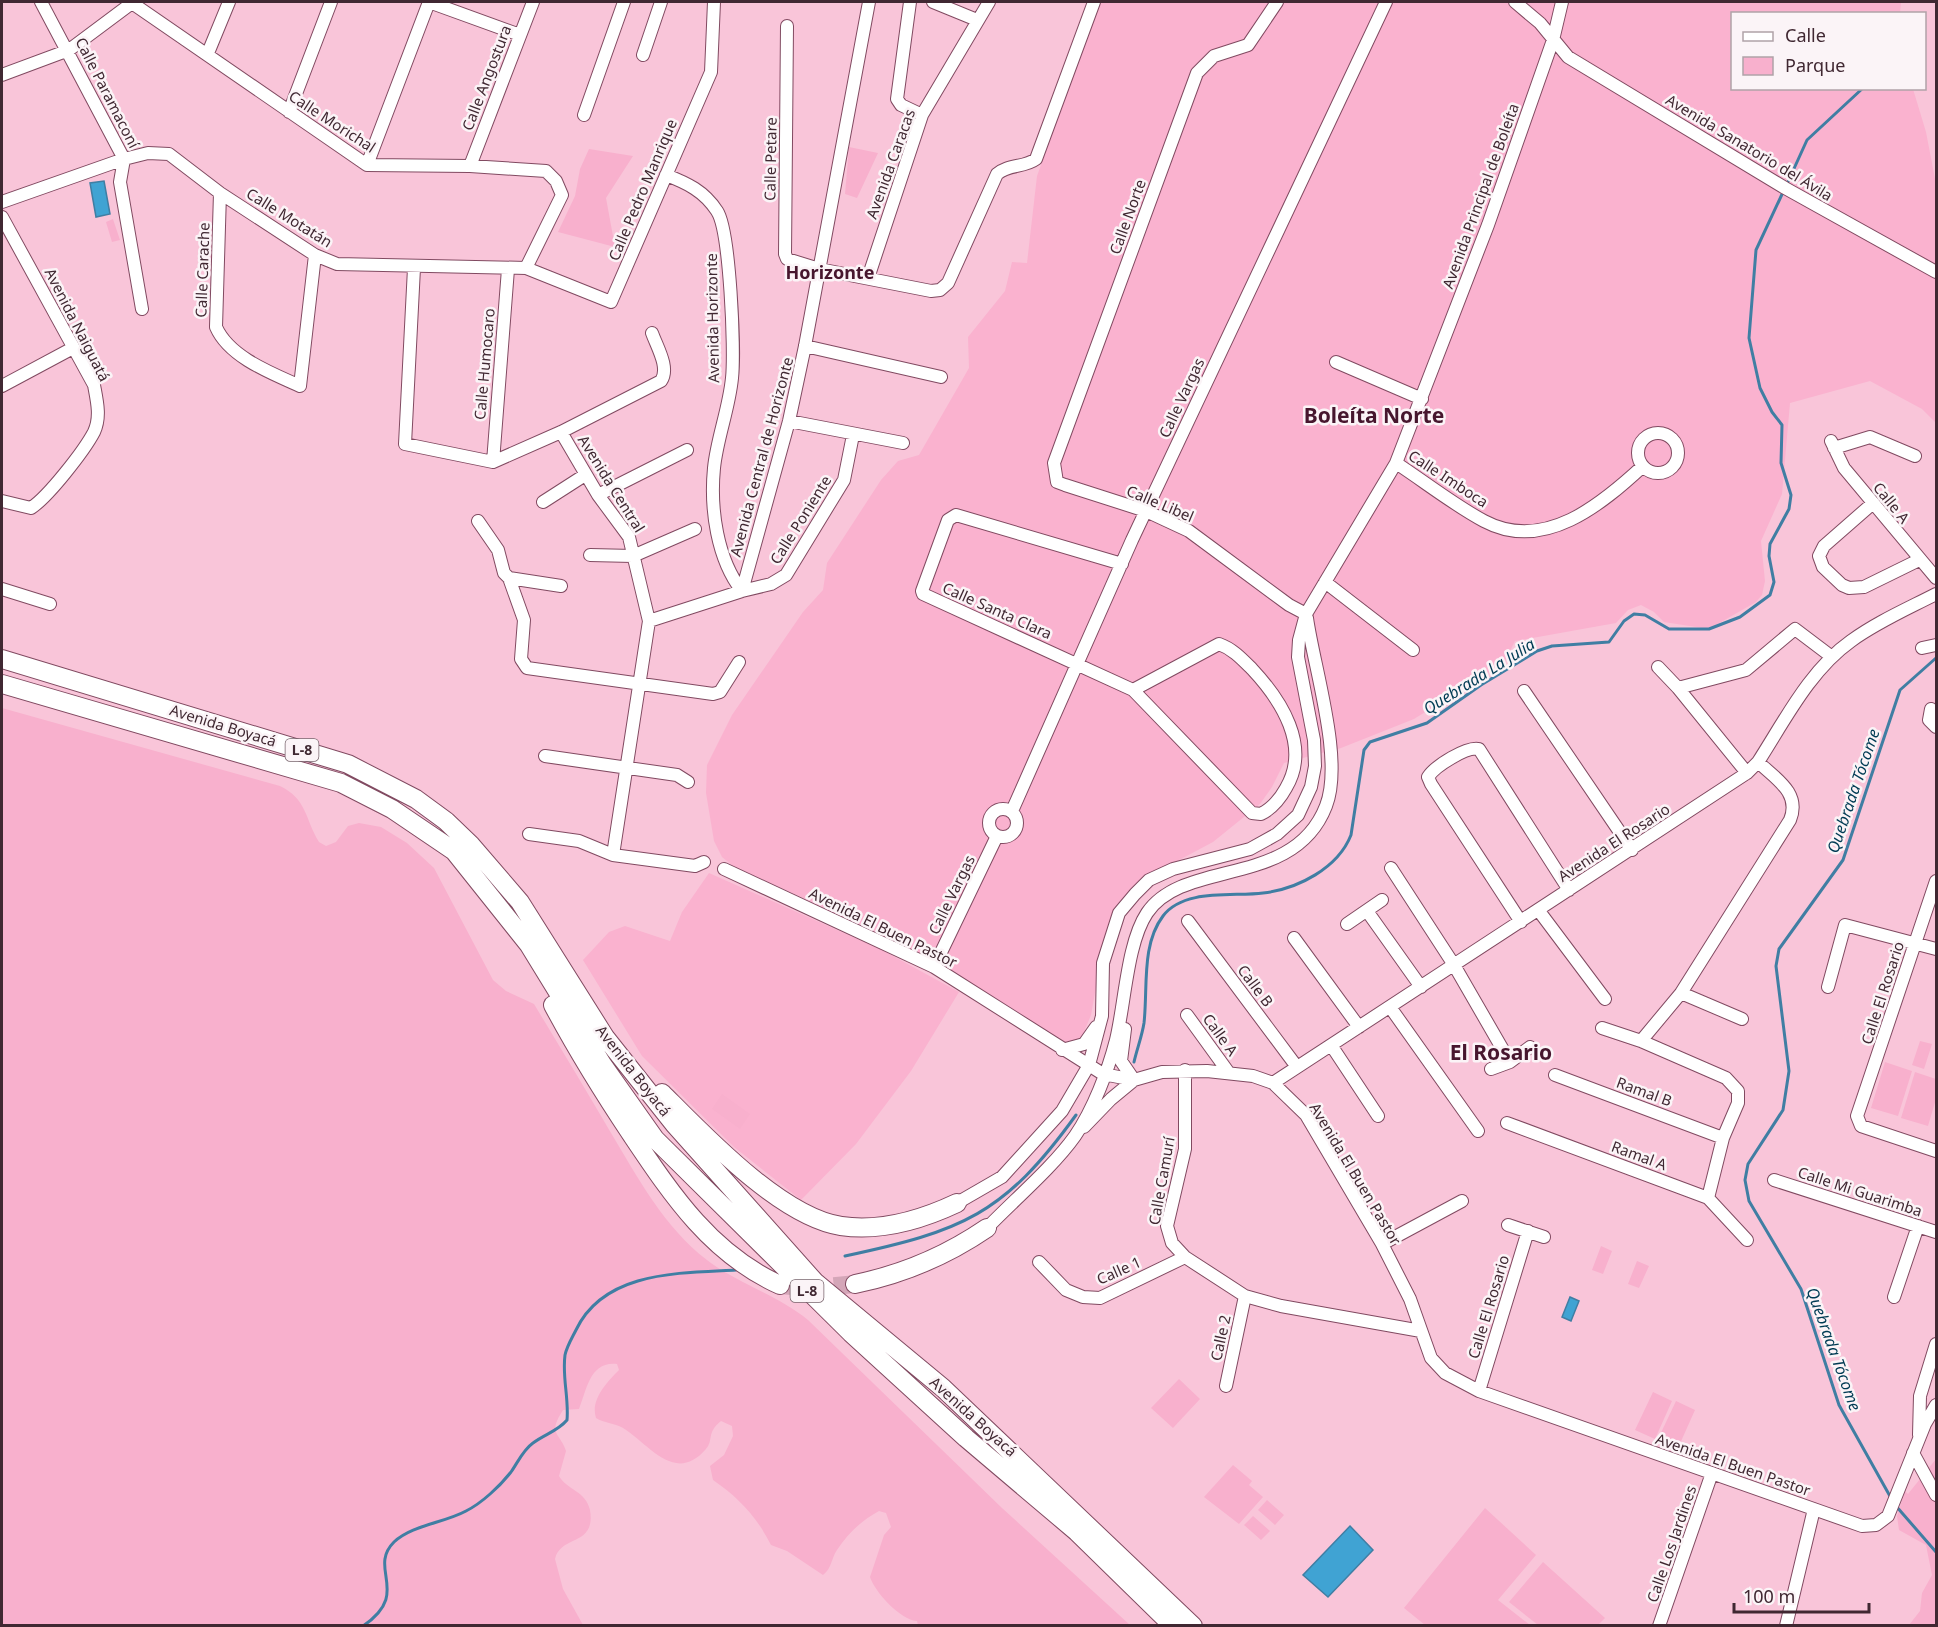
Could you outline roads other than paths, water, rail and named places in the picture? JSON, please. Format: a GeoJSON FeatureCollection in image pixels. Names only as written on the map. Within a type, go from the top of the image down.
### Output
{"type":"FeatureCollection","features":[{"type":"Feature","properties":{"kind":"highway","name":"Avenida Boyacá"},"geometry":{"type":"LineString","coordinates":[[2,657],[98,690],[348,764],[416,799],[446,821],[471,845],[520,902],[605,1037],[710,1166],[815,1282],[943,1388],[1193,1626]]}},
{"type":"Feature","properties":{"kind":"highway","name":"Avenida Boyacá"},"geometry":{"type":"LineString","coordinates":[[2,684],[341,783],[392,809],[454,851],[529,945],[602,1064],[655,1139],[851,1333],[966,1438],[1077,1532],[1173,1626]]}},
{"type":"Feature","properties":{"kind":"highway"},"geometry":{"type":"LineString","coordinates":[[2,690],[37,700],[57,701]]}},
{"type":"Feature","properties":{"kind":"highway"},"geometry":{"type":"LineString","coordinates":[[500,906],[586,1066],[666,1186],[691,1219],[742,1263],[780,1285]]}},
{"type":"Feature","properties":{"kind":"highway"},"geometry":{"type":"LineString","coordinates":[[605,1037],[736,1164],[796,1209],[818,1220],[841,1226],[876,1227],[907,1223],[957,1203]]}},
{"type":"Feature","properties":{"kind":"highway"},"geometry":{"type":"LineString","coordinates":[[855,1284],[920,1266],[957,1248],[987,1228]]}},
{"type":"Feature","properties":{"kind":"street","name":"Calle Paramaconí"},"geometry":{"type":"LineString","coordinates":[[41,2],[69,50],[124,159],[120,182],[142,309]]}},
{"type":"Feature","properties":{"kind":"street"},"geometry":{"type":"LineString","coordinates":[[2,75],[69,50],[132,2]]}},
{"type":"Feature","properties":{"kind":"street","name":"Calle Morichal"},"geometry":{"type":"LineString","coordinates":[[132,2],[367,165],[470,166],[546,171],[556,181],[562,195],[526,268]]}},
{"type":"Feature","properties":{"kind":"street"},"geometry":{"type":"LineString","coordinates":[[207,53],[229,2]]}},
{"type":"Feature","properties":{"kind":"street"},"geometry":{"type":"LineString","coordinates":[[289,112],[331,2]]}},
{"type":"Feature","properties":{"kind":"street"},"geometry":{"type":"LineString","coordinates":[[367,165],[429,2],[520,35]]}},
{"type":"Feature","properties":{"kind":"street","name":"Calle Angostura"},"geometry":{"type":"LineString","coordinates":[[470,166],[533,2]]}},
{"type":"Feature","properties":{"kind":"street"},"geometry":{"type":"LineString","coordinates":[[584,115],[624,2]]}},
{"type":"Feature","properties":{"kind":"street"},"geometry":{"type":"LineString","coordinates":[[643,55],[661,2]]}},
{"type":"Feature","properties":{"kind":"street","name":"Calle Pedro Manrique"},"geometry":{"type":"LineString","coordinates":[[526,268],[611,302],[711,72],[714,2]]}},
{"type":"Feature","properties":{"kind":"street","name":"Avenida Central de Horizonte"},"geometry":{"type":"LineString","coordinates":[[742,591],[789,421],[806,346],[869,2]]}},
{"type":"Feature","properties":{"kind":"street"},"geometry":{"type":"LineString","coordinates":[[910,2],[897,99],[901,105],[922,115]]}},
{"type":"Feature","properties":{"kind":"street"},"geometry":{"type":"LineString","coordinates":[[933,2],[977,20]]}},
{"type":"Feature","properties":{"kind":"street","name":"Avenida Caracas"},"geometry":{"type":"LineString","coordinates":[[868,279],[922,115],[989,2]]}},
{"type":"Feature","properties":{"kind":"street","name":"Calle Petare"},"geometry":{"type":"LineString","coordinates":[[787,26],[785,254],[790,262],[931,291],[945,287],[997,174],[1002,169],[1031,163],[1036,159],[1094,2]]}},
{"type":"Feature","properties":{"kind":"street","name":"Calle Norte"},"geometry":{"type":"LineString","coordinates":[[1054,477],[1054,463],[1197,73],[1214,56],[1248,45],[1277,2]]}},
{"type":"Feature","properties":{"kind":"street","name":"Calle Vargas"},"geometry":{"type":"LineString","coordinates":[[934,967],[997,836],[1006,837],[1014,832],[1017,819],[1012,811],[1077,663],[1146,511],[1386,2]]}},
{"type":"Feature","properties":{"kind":"street","name":"Avenida Sanatorio del Ávila"},"geometry":{"type":"LineString","coordinates":[[1515,2],[1540,23],[1568,57],[1785,188],[1936,272]]}},
{"type":"Feature","properties":{"kind":"street","name":"Avenida Principal de Boleíta"},"geometry":{"type":"LineString","coordinates":[[1396,463],[1488,225],[1553,40],[1562,2]]}},
{"type":"Feature","properties":{"kind":"street","name":"Calle Motatán"},"geometry":{"type":"LineString","coordinates":[[2,202],[124,159],[148,153],[169,154],[220,193],[315,255],[337,264],[414,268],[526,268]]}},
{"type":"Feature","properties":{"kind":"street","name":"Avenida Horizonte"},"geometry":{"type":"LineString","coordinates":[[666,175],[692,185],[701,192],[718,211],[726,233],[732,368],[714,467],[714,491],[725,566],[742,591]]}},
{"type":"Feature","properties":{"kind":"street","name":"Calle Carache"},"geometry":{"type":"LineString","coordinates":[[220,193],[216,327],[222,342],[271,373],[300,386],[315,255]]}},
{"type":"Feature","properties":{"kind":"street","name":"Avenida Naiguatá"},"geometry":{"type":"LineString","coordinates":[[2,217],[94,385],[99,411],[94,431],[43,500],[31,508],[2,501]]}},
{"type":"Feature","properties":{"kind":"street"},"geometry":{"type":"LineString","coordinates":[[414,268],[405,444],[493,462],[561,432],[661,381],[664,367],[652,333]]}},
{"type":"Feature","properties":{"kind":"street","name":"Calle Humocaro"},"geometry":{"type":"LineString","coordinates":[[493,462],[508,268]]}},
{"type":"Feature","properties":{"kind":"street"},"geometry":{"type":"LineString","coordinates":[[806,346],[942,377]]}},
{"type":"Feature","properties":{"kind":"street"},"geometry":{"type":"LineString","coordinates":[[2,386],[73,348]]}},
{"type":"Feature","properties":{"kind":"street"},"geometry":{"type":"LineString","coordinates":[[1336,362],[1422,399]]}},
{"type":"Feature","properties":{"kind":"street"},"geometry":{"type":"LineString","coordinates":[[789,421],[903,443]]}},
{"type":"Feature","properties":{"kind":"street","name":"Avenida Central"},"geometry":{"type":"LineString","coordinates":[[561,432],[585,475],[629,537],[649,621]]}},
{"type":"Feature","properties":{"kind":"street","name":"Calle Poniente"},"geometry":{"type":"LineString","coordinates":[[742,591],[771,584],[786,574],[844,480],[853,435]]}},
{"type":"Feature","properties":{"kind":"street","name":"Calle A"},"geometry":{"type":"LineString","coordinates":[[1915,456],[1870,437],[1833,444],[1844,468],[1936,578]]}},
{"type":"Feature","properties":{"kind":"street"},"geometry":{"type":"LineString","coordinates":[[598,495],[687,450]]}},
{"type":"Feature","properties":{"kind":"street"},"geometry":{"type":"LineString","coordinates":[[957,1203],[1002,1177],[1035,1143],[1062,1111],[1089,1065],[1102,1016],[1103,963],[1119,913],[1135,894],[1149,880],[1173,869],[1250,849],[1277,834],[1298,815],[1311,787],[1315,766],[1314,740],[1298,657],[1299,640],[1306,614],[1396,463]]}},
{"type":"Feature","properties":{"kind":"street","name":"Calle Imboca"},"geometry":{"type":"LineString","coordinates":[[1396,463],[1484,521],[1520,530],[1540,530],[1561,525],[1585,513],[1608,498],[1643,466]]}},
{"type":"Feature","properties":{"kind":"street"},"geometry":{"type":"LineString","coordinates":[[543,502],[585,475]]}},
{"type":"Feature","properties":{"kind":"street","name":"Calle Libel"},"geometry":{"type":"LineString","coordinates":[[1054,477],[1065,485],[1146,511],[1189,531],[1289,605],[1306,614]]}},
{"type":"Feature","properties":{"kind":"street"},"geometry":{"type":"LineString","coordinates":[[1872,504],[1824,546],[1819,556],[1823,567],[1842,585],[1857,588],[1919,560]]}},
{"type":"Feature","properties":{"kind":"street","name":"Calle Santa Clara"},"geometry":{"type":"LineString","coordinates":[[1122,564],[956,515],[948,519],[922,587],[923,594],[1133,690],[1252,813],[1261,814],[1279,800],[1294,775],[1296,755],[1293,734],[1279,700],[1240,657],[1220,644],[1133,690]]}},
{"type":"Feature","properties":{"kind":"street"},"geometry":{"type":"LineString","coordinates":[[478,521],[498,550],[504,573],[509,578],[524,620],[522,659],[524,666],[717,694],[739,662]]}},
{"type":"Feature","properties":{"kind":"street"},"geometry":{"type":"LineString","coordinates":[[590,555],[633,556],[695,529]]}},
{"type":"Feature","properties":{"kind":"street"},"geometry":{"type":"LineString","coordinates":[[509,578],[561,586]]}},
{"type":"Feature","properties":{"kind":"street"},"geometry":{"type":"LineString","coordinates":[[1325,582],[1413,650]]}},
{"type":"Feature","properties":{"kind":"street"},"geometry":{"type":"LineString","coordinates":[[2,589],[50,604]]}},
{"type":"Feature","properties":{"kind":"street"},"geometry":{"type":"LineString","coordinates":[[613,855],[649,621],[742,591]]}},
{"type":"Feature","properties":{"kind":"street","name":"Avenida El Rosario"},"geometry":{"type":"LineString","coordinates":[[1274,1083],[1747,773],[1758,762],[1813,679],[1832,657],[1877,624],[1936,594]]}},
{"type":"Feature","properties":{"kind":"street"},"geometry":{"type":"LineString","coordinates":[[987,1228],[1111,1099],[1134,1080],[1121,1061],[1125,1003],[1132,947],[1147,914],[1161,897],[1178,887],[1228,875],[1287,854],[1318,824],[1327,804],[1332,780],[1329,731],[1315,671],[1306,614]]}},
{"type":"Feature","properties":{"kind":"street"},"geometry":{"type":"LineString","coordinates":[[1678,688],[1746,670],[1794,629],[1832,657]]}},
{"type":"Feature","properties":{"kind":"street"},"geometry":{"type":"LineString","coordinates":[[1922,648],[1936,645]]}},
{"type":"Feature","properties":{"kind":"street"},"geometry":{"type":"LineString","coordinates":[[1658,667],[1678,688],[1747,773]]}},
{"type":"Feature","properties":{"kind":"street"},"geometry":{"type":"LineString","coordinates":[[1524,691],[1632,850]]}},
{"type":"Feature","properties":{"kind":"street"},"geometry":{"type":"LineString","coordinates":[[1931,710],[1929,720],[1936,726]]}},
{"type":"Feature","properties":{"kind":"street"},"geometry":{"type":"LineString","coordinates":[[1521,922],[1428,777],[1432,771],[1469,750],[1479,749],[1569,890]]}},
{"type":"Feature","properties":{"kind":"street"},"geometry":{"type":"LineString","coordinates":[[545,756],[677,775],[688,782]]}},
{"type":"Feature","properties":{"kind":"street"},"geometry":{"type":"LineString","coordinates":[[1641,1041],[1681,993],[1793,811],[1793,800],[1789,791],[1758,762]]}},
{"type":"Feature","properties":{"kind":"street"},"geometry":{"type":"LineString","coordinates":[[997,836],[988,826],[991,814],[1003,808],[1012,811]]}},
{"type":"Feature","properties":{"kind":"street"},"geometry":{"type":"LineString","coordinates":[[529,834],[579,841],[613,855],[695,867],[704,862]]}},
{"type":"Feature","properties":{"kind":"street"},"geometry":{"type":"LineString","coordinates":[[1391,868],[1454,965],[1510,1062]]}},
{"type":"Feature","properties":{"kind":"street","name":"Avenida El Buen Pastor"},"geometry":{"type":"LineString","coordinates":[[724,869],[934,967],[1103,1074],[1134,1080],[1162,1072],[1185,1070],[1253,1076],[1274,1083],[1306,1115],[1382,1244],[1410,1299],[1427,1351],[1439,1369],[1479,1391],[1853,1524],[1876,1524],[1888,1516],[1913,1453]]}},
{"type":"Feature","properties":{"kind":"street","name":"Calle El Rosario"},"geometry":{"type":"LineString","coordinates":[[1936,881],[1857,1116],[1861,1126],[1936,1151]]}},
{"type":"Feature","properties":{"kind":"street"},"geometry":{"type":"LineString","coordinates":[[1347,924],[1382,900]]}},
{"type":"Feature","properties":{"kind":"street"},"geometry":{"type":"LineString","coordinates":[[1366,910],[1421,987]]}},
{"type":"Feature","properties":{"kind":"street"},"geometry":{"type":"LineString","coordinates":[[1539,911],[1605,999]]}},
{"type":"Feature","properties":{"kind":"street","name":"Calle B"},"geometry":{"type":"LineString","coordinates":[[1188,921],[1298,1067]]}},
{"type":"Feature","properties":{"kind":"street"},"geometry":{"type":"LineString","coordinates":[[1828,987],[1845,925],[1936,949]]}},
{"type":"Feature","properties":{"kind":"street"},"geometry":{"type":"LineString","coordinates":[[1294,938],[1359,1028]]}},
{"type":"Feature","properties":{"kind":"street"},"geometry":{"type":"LineString","coordinates":[[1681,993],[1742,1019]]}},
{"type":"Feature","properties":{"kind":"street"},"geometry":{"type":"LineString","coordinates":[[1075,1136],[1115,1044],[1125,1003]]}},
{"type":"Feature","properties":{"kind":"street"},"geometry":{"type":"LineString","coordinates":[[1390,1007],[1478,1131]]}},
{"type":"Feature","properties":{"kind":"street","name":"Calle A"},"geometry":{"type":"LineString","coordinates":[[1186,1015],[1229,1073]]}},
{"type":"Feature","properties":{"kind":"street"},"geometry":{"type":"LineString","coordinates":[[1062,1050],[1084,1044],[1102,1016]]}},
{"type":"Feature","properties":{"kind":"street"},"geometry":{"type":"LineString","coordinates":[[1602,1028],[1641,1041],[1733,1083],[1738,1090],[1738,1103],[1723,1138],[1708,1198]]}},
{"type":"Feature","properties":{"kind":"street"},"geometry":{"type":"LineString","coordinates":[[1331,1045],[1378,1116]]}},
{"type":"Feature","properties":{"kind":"street"},"geometry":{"type":"LineString","coordinates":[[1491,1069],[1510,1062],[1530,1047]]}},
{"type":"Feature","properties":{"kind":"street","name":"Calle Camurí"},"geometry":{"type":"LineString","coordinates":[[1185,1070],[1185,1149],[1167,1226],[1172,1243],[1185,1257],[1245,1296],[1281,1306],[1421,1331]]}},
{"type":"Feature","properties":{"kind":"street","name":"Ramal B"},"geometry":{"type":"LineString","coordinates":[[1554,1075],[1723,1138]]}},
{"type":"Feature","properties":{"kind":"street","name":"Ramal A"},"geometry":{"type":"LineString","coordinates":[[1507,1123],[1708,1198],[1747,1240]]}},
{"type":"Feature","properties":{"kind":"street","name":"Calle Mi Guarimba"},"geometry":{"type":"LineString","coordinates":[[1774,1180],[1936,1232]]}},
{"type":"Feature","properties":{"kind":"street"},"geometry":{"type":"LineString","coordinates":[[1382,1244],[1462,1201]]}},
{"type":"Feature","properties":{"kind":"street"},"geometry":{"type":"LineString","coordinates":[[1508,1225],[1544,1237]]}},
{"type":"Feature","properties":{"kind":"street"},"geometry":{"type":"LineString","coordinates":[[1894,1297],[1918,1226]]}},
{"type":"Feature","properties":{"kind":"street","name":"Calle El Rosario"},"geometry":{"type":"LineString","coordinates":[[1479,1391],[1528,1232]]}},
{"type":"Feature","properties":{"kind":"street","name":"Calle 1"},"geometry":{"type":"LineString","coordinates":[[1039,1262],[1066,1290],[1083,1297],[1100,1298],[1185,1257]]}},
{"type":"Feature","properties":{"kind":"street","name":"Calle 2"},"geometry":{"type":"LineString","coordinates":[[1226,1386],[1245,1296]]}},
{"type":"Feature","properties":{"kind":"street"},"geometry":{"type":"LineString","coordinates":[[1919,1439],[1920,1396],[1936,1344]]}},
{"type":"Feature","properties":{"kind":"street"},"geometry":{"type":"LineString","coordinates":[[1936,1405],[1913,1453],[1936,1495]]}},
{"type":"Feature","properties":{"kind":"street","name":"Calle Los Jardines"},"geometry":{"type":"LineString","coordinates":[[1659,1626],[1712,1473]]}},
{"type":"Feature","properties":{"kind":"street"},"geometry":{"type":"LineString","coordinates":[[1786,1626],[1814,1509]]}},
{"type":"Feature","properties":{"kind":"water"},"geometry":{"type":"Polygon","coordinates":[[[104,181],[110,214],[96,217],[90,183],[104,181]]]}},
{"type":"Feature","properties":{"kind":"water"},"geometry":{"type":"Polygon","coordinates":[[[1570,1297],[1579,1301],[1571,1321],[1562,1317],[1570,1297]]]}},
{"type":"Feature","properties":{"kind":"water"},"geometry":{"type":"Polygon","coordinates":[[[1350,1526],[1373,1550],[1328,1597],[1303,1575],[1350,1526]]]}},
{"type":"Feature","properties":{"kind":"waterway","name":"Quebrada La Julia"},"geometry":{"type":"LineString","coordinates":[[1787,184],[1807,140],[1861,90]]}},
{"type":"Feature","properties":{"kind":"waterway","name":"Quebrada La Julia"},"geometry":{"type":"LineString","coordinates":[[1134,1062],[1144,1023],[1148,953],[1156,927],[1163,916],[1172,907],[1196,897],[1276,891],[1303,882],[1327,867],[1345,847],[1351,835],[1364,750],[1370,742],[1427,723],[1481,685],[1537,651],[1552,646],[1609,642],[1624,621],[1634,614],[1645,615],[1669,629],[1709,629],[1740,617],[1770,595],[1774,582],[1769,556],[1770,544],[1789,509],[1791,495],[1781,463],[1782,425],[1772,412],[1760,388],[1749,338],[1756,250],[1784,190]]}},
{"type":"Feature","properties":{"kind":"waterway","name":"Quebrada Tócome"},"geometry":{"type":"LineString","coordinates":[[1891,1498],[1839,1405],[1801,1289],[1749,1201],[1745,1180],[1748,1164],[1783,1110],[1789,1071],[1776,966],[1779,949],[1843,860],[1900,690],[1936,658]]}},
{"type":"Feature","properties":{"kind":"waterway","name":"Quebrada La Julia"},"geometry":{"type":"LineString","coordinates":[[845,1256],[920,1237],[951,1227],[977,1214],[1002,1197],[1026,1176],[1076,1115]]}},
{"type":"Feature","properties":{"kind":"waterway","name":"Quebrada La Julia"},"geometry":{"type":"LineString","coordinates":[[363,1626],[377,1614],[385,1603],[387,1592],[385,1562],[387,1552],[394,1542],[401,1536],[457,1515],[478,1504],[507,1477],[529,1446],[560,1427],[567,1420],[565,1355],[576,1330],[589,1311],[605,1296],[645,1279],[691,1272],[736,1270]]}},
{"type":"Feature","properties":{"kind":"waterway","name":"Quebrada Tócome"},"geometry":{"type":"LineString","coordinates":[[1896,1506],[1936,1552]]}},
{"type":"Feature","properties":{"kind":"tunnel"},"geometry":{"type":"LineString","coordinates":[[780,1285],[815,1288],[855,1284]]}},
{"type":"Feature","properties":{"kind":"district","name":"Horizonte"},"geometry":{"type":"Point","coordinates":[830,273]}},
{"type":"Feature","properties":{"kind":"district","name":"Boleíta Norte"},"geometry":{"type":"Point","coordinates":[1374,416]}},
{"type":"Feature","properties":{"kind":"district","name":"El Rosario"},"geometry":{"type":"Point","coordinates":[1501,1053]}}]}
